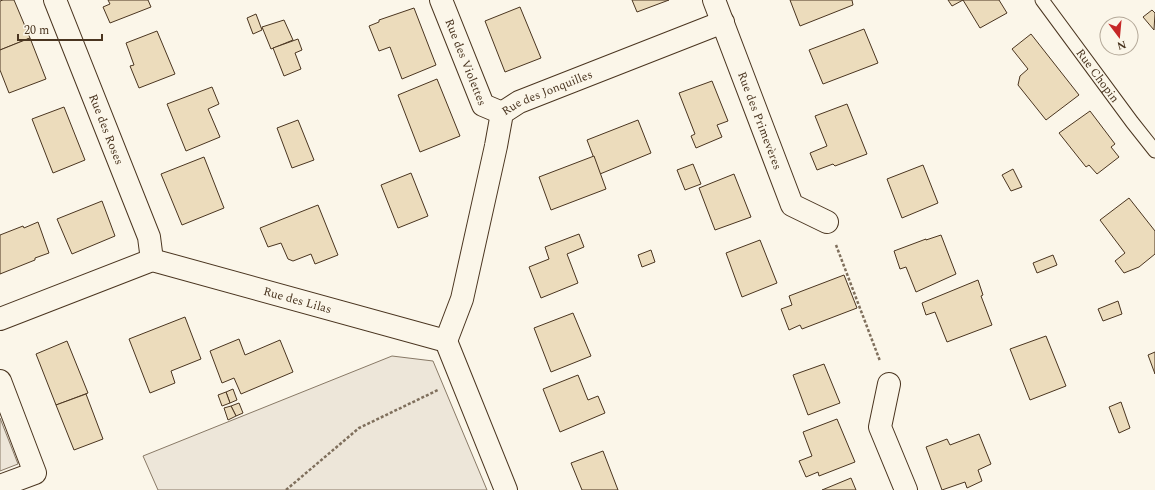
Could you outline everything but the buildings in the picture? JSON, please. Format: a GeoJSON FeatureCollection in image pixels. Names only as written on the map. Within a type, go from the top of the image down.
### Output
{"type":"FeatureCollection","features":[{"type":"Feature","properties":{"kind":"street","name":"Rue des Roses"},"geometry":{"type":"LineString","coordinates":[[55,0],[149,237],[152,260]]}},
{"type":"Feature","properties":{"kind":"street","name":"Rue des Violettes"},"geometry":{"type":"LineString","coordinates":[[441,0],[483,104],[502,113]]}},
{"type":"Feature","properties":{"kind":"street","name":"Rue des Primevères"},"geometry":{"type":"LineString","coordinates":[[714,0],[792,204],[827,222]]}},
{"type":"Feature","properties":{"kind":"street","name":"Rue des Jonquilles"},"geometry":{"type":"LineString","coordinates":[[446,341],[462,299],[502,113],[520,102],[723,22]]}},
{"type":"Feature","properties":{"kind":"street"},"geometry":{"type":"LineString","coordinates":[[0,319],[152,260]]}},
{"type":"Feature","properties":{"kind":"street","name":"Rue des Lilas"},"geometry":{"type":"LineString","coordinates":[[152,260],[446,341]]}},
{"type":"Feature","properties":{"kind":"street"},"geometry":{"type":"LineString","coordinates":[[446,341],[506,490]]}},
{"type":"Feature","properties":{"kind":"street"},"geometry":{"type":"LineString","coordinates":[[0,381],[35,473],[0,486]]}},
{"type":"Feature","properties":{"kind":"street"},"geometry":{"type":"LineString","coordinates":[[889,384],[880,427],[906,490]]}},
{"type":"Feature","properties":{"kind":"lane","name":"Rue Chopin"},"geometry":{"type":"LineString","coordinates":[[1042,0],[1155,151]]}},
{"type":"Feature","properties":{"kind":"path"},"geometry":{"type":"LineString","coordinates":[[827,222],[889,384]]}},
{"type":"Feature","properties":{"kind":"path"},"geometry":{"type":"LineString","coordinates":[[286,490],[360,428],[461,378]]}},
{"type":"Feature","properties":{"kind":"shaded area"},"geometry":{"type":"Polygon","coordinates":[[[392,356],[433,361],[487,490],[158,490],[143,456],[392,356]]]}},
{"type":"Feature","properties":{"kind":"shaded area"},"geometry":{"type":"Polygon","coordinates":[[[0,418],[18,464],[0,471],[0,418]]]}}]}
